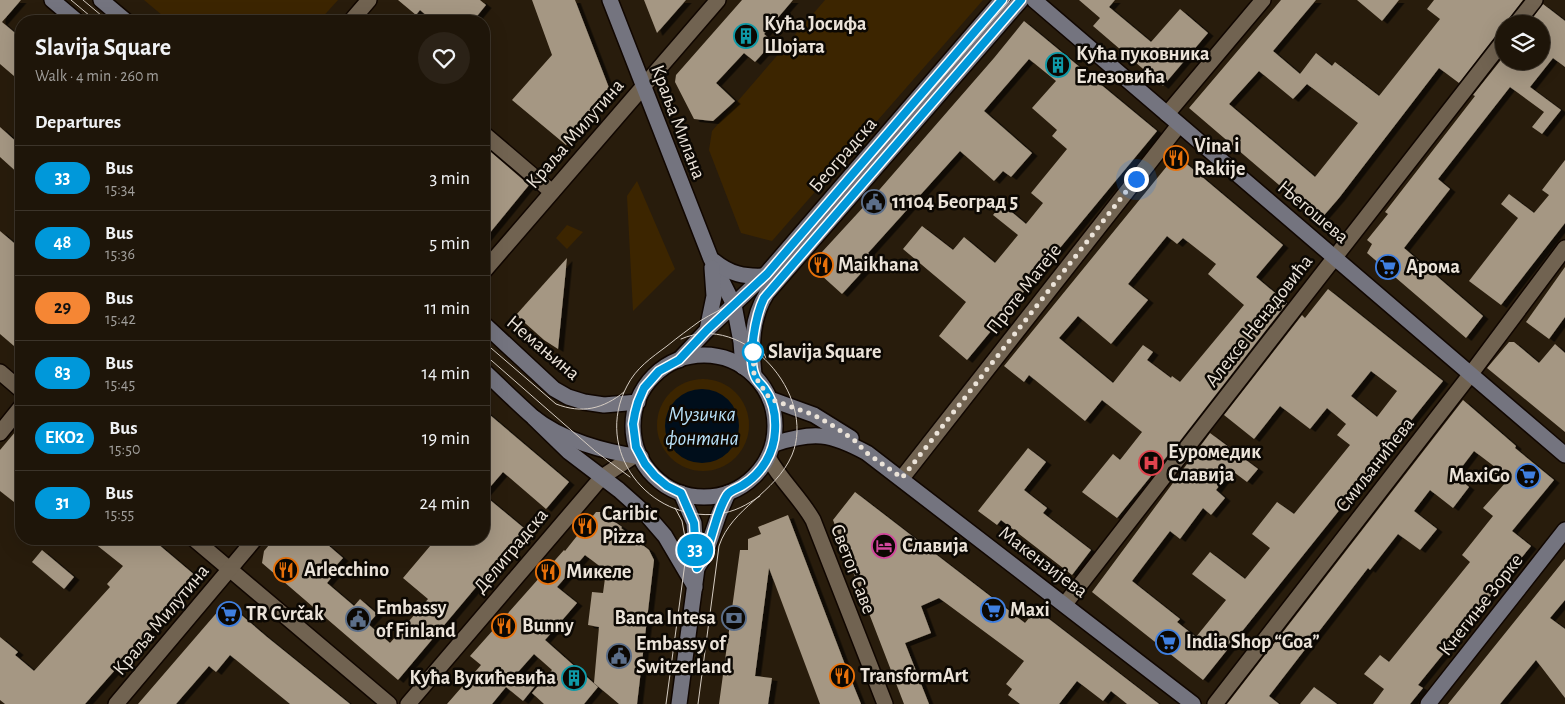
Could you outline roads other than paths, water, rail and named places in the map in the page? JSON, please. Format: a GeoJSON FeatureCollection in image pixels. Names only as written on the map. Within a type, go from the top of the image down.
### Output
{"type":"FeatureCollection","features":[{"type":"Feature","properties":{"kind":"main road"},"geometry":{"type":"LineString","coordinates":[[52,0],[70,15]]}},
{"type":"Feature","properties":{"kind":"main road"},"geometry":{"type":"LineString","coordinates":[[101,0],[119,15]]}},
{"type":"Feature","properties":{"kind":"main road","name":"Краља Милана"},"geometry":{"type":"LineString","coordinates":[[610,0],[710,259],[734,305],[748,371]]}},
{"type":"Feature","properties":{"kind":"main road","name":"Београдска"},"geometry":{"type":"LineString","coordinates":[[707,330],[764,276],[1002,0]]}},
{"type":"Feature","properties":{"kind":"main road","name":"Београдска"},"geometry":{"type":"LineString","coordinates":[[748,371],[753,349],[754,326],[759,308],[767,293],[1021,0]]}},
{"type":"Feature","properties":{"kind":"main road","name":"Његошева"},"geometry":{"type":"LineString","coordinates":[[1034,0],[1565,455]]}},
{"type":"Feature","properties":{"kind":"main road"},"geometry":{"type":"LineString","coordinates":[[710,259],[729,272],[739,276],[764,276]]}},
{"type":"Feature","properties":{"kind":"main road","name":"Краља Милана"},"geometry":{"type":"LineString","coordinates":[[707,330],[714,296],[714,276],[710,259]]}},
{"type":"Feature","properties":{"kind":"main road","name":"Немањина"},"geometry":{"type":"LineString","coordinates":[[490,329],[554,388],[568,397],[604,406],[638,402]]}},
{"type":"Feature","properties":{"kind":"main road"},"geometry":{"type":"LineString","coordinates":[[679,360],[707,330]]}},
{"type":"Feature","properties":{"kind":"main road"},"geometry":{"type":"LineString","coordinates":[[692,356],[714,356],[728,359],[748,371],[770,399],[775,424],[771,451],[761,469],[752,479],[728,493],[701,497],[681,493],[660,482],[637,457],[633,424],[638,402],[644,388],[654,376],[666,367],[692,356]]}},
{"type":"Feature","properties":{"kind":"main road"},"geometry":{"type":"LineString","coordinates":[[490,378],[569,452],[619,490],[646,514],[665,536],[695,587]]}},
{"type":"Feature","properties":{"kind":"main road","name":"Макензијева"},"geometry":{"type":"LineString","coordinates":[[770,399],[814,415],[854,440],[867,453]]}},
{"type":"Feature","properties":{"kind":"main road"},"geometry":{"type":"LineString","coordinates":[[534,418],[565,436],[590,446],[621,455],[637,457]]}},
{"type":"Feature","properties":{"kind":"main road","name":"Макензијева"},"geometry":{"type":"LineString","coordinates":[[771,451],[797,437],[821,435],[837,438],[867,453],[902,478],[1193,704]]}},
{"type":"Feature","properties":{"kind":"main road"},"geometry":{"type":"LineString","coordinates":[[679,704],[697,568],[694,523],[681,493]]}},
{"type":"Feature","properties":{"kind":"main road"},"geometry":{"type":"LineString","coordinates":[[697,568],[705,555],[728,493]]}},
{"type":"Feature","properties":{"kind":"main road","name":"Кнегиње Зорке"},"geometry":{"type":"LineString","coordinates":[[1428,704],[1565,530]]}},
{"type":"Feature","properties":{"kind":"street"},"geometry":{"type":"LineString","coordinates":[[356,15],[369,0]]}},
{"type":"Feature","properties":{"kind":"street","name":"Краља Милутина"},"geometry":{"type":"LineString","coordinates":[[490,264],[718,0]]}},
{"type":"Feature","properties":{"kind":"street"},"geometry":{"type":"LineString","coordinates":[[1167,114],[1263,0]]}},
{"type":"Feature","properties":{"kind":"street"},"geometry":{"type":"LineString","coordinates":[[1523,15],[1535,0]]}},
{"type":"Feature","properties":{"kind":"street","name":"Алексе Ненадовића"},"geometry":{"type":"LineString","coordinates":[[1064,604],[1495,52]]}},
{"type":"Feature","properties":{"kind":"street","name":"Проте Матеје"},"geometry":{"type":"LineString","coordinates":[[902,478],[1179,126]]}},
{"type":"Feature","properties":{"kind":"street"},"geometry":{"type":"LineString","coordinates":[[490,139],[552,192]]}},
{"type":"Feature","properties":{"kind":"street","name":"Смиљанићева"},"geometry":{"type":"LineString","coordinates":[[1215,704],[1470,375],[1565,248]]}},
{"type":"Feature","properties":{"kind":"street"},"geometry":{"type":"LineString","coordinates":[[0,372],[15,385]]}},
{"type":"Feature","properties":{"kind":"street"},"geometry":{"type":"LineString","coordinates":[[0,432],[15,414]]}},
{"type":"Feature","properties":{"kind":"street","name":"Светог Саве"},"geometry":{"type":"LineString","coordinates":[[771,451],[779,476],[800,499],[813,520],[885,704]]}},
{"type":"Feature","properties":{"kind":"street","name":"Делиградска"},"geometry":{"type":"LineString","coordinates":[[408,704],[602,477],[637,457]]}},
{"type":"Feature","properties":{"kind":"street"},"geometry":{"type":"LineString","coordinates":[[201,545],[389,704]]}},
{"type":"Feature","properties":{"kind":"street","name":"Краља Милутина"},"geometry":{"type":"LineString","coordinates":[[116,704],[250,545]]}},
{"type":"Feature","properties":{"kind":"water","name":"Музичка фонтана"},"geometry":{"type":"Polygon","coordinates":[[[695,389],[709,389],[723,395],[733,405],[739,419],[737,440],[723,457],[709,463],[695,463],[681,457],[671,447],[665,433],[665,419],[671,405],[681,395],[695,389]]]}},
{"type":"Feature","properties":{"kind":"tram line"},"geometry":{"type":"LineString","coordinates":[[71,0],[89,15]]}},
{"type":"Feature","properties":{"kind":"tram line"},"geometry":{"type":"LineString","coordinates":[[83,0],[101,15]]}},
{"type":"Feature","properties":{"kind":"tram line"},"geometry":{"type":"LineString","coordinates":[[760,496],[740,508],[718,514],[693,513],[669,506],[649,494],[634,477],[622,457],[617,434],[618,410],[627,386],[644,364],[679,336],[700,321],[729,305],[773,274],[1010,0]]}},
{"type":"Feature","properties":{"kind":"tram line"},"geometry":{"type":"LineString","coordinates":[[766,358],[756,334],[755,316],[762,298],[777,277]]}},
{"type":"Feature","properties":{"kind":"tram line"},"geometry":{"type":"LineString","coordinates":[[681,339],[705,333],[728,337],[750,348],[770,364],[784,385],[794,408],[797,432],[792,455],[785,469],[765,491],[743,510],[725,532],[719,546],[698,704]]}},
{"type":"Feature","properties":{"kind":"tram line"},"geometry":{"type":"LineString","coordinates":[[490,347],[556,404],[575,409],[592,408],[600,406],[624,392]]}},
{"type":"Feature","properties":{"kind":"tram line"},"geometry":{"type":"LineString","coordinates":[[490,359],[595,451],[630,477]]}},
{"type":"Feature","properties":{"kind":"tram line"},"geometry":{"type":"LineString","coordinates":[[666,704],[687,548],[682,521],[675,508]]}},
{"type":"Feature","properties":{"kind":"place","name":"Кућа Јосифа Шојата"},"geometry":{"type":"Point","coordinates":[746,36]}},
{"type":"Feature","properties":{"kind":"place","name":"Кућа пуковника Елезовића"},"geometry":{"type":"Point","coordinates":[1058,65]}},
{"type":"Feature","properties":{"kind":"place","name":"Vina i Rakije"},"geometry":{"type":"Point","coordinates":[1176,158]}},
{"type":"Feature","properties":{"kind":"place","name":"11104 Београд 5"},"geometry":{"type":"Point","coordinates":[874,202]}},
{"type":"Feature","properties":{"kind":"place","name":"Maikhana"},"geometry":{"type":"Point","coordinates":[821,265]}},
{"type":"Feature","properties":{"kind":"place","name":"Арома"},"geometry":{"type":"Point","coordinates":[1388,267]}},
{"type":"Feature","properties":{"kind":"place","name":"Slavija Square"},"geometry":{"type":"Point","coordinates":[753,352]}},
{"type":"Feature","properties":{"kind":"place","name":"Еуромедик Славија"},"geometry":{"type":"Point","coordinates":[1151,463]}},
{"type":"Feature","properties":{"kind":"place","name":"MaxiGo"},"geometry":{"type":"Point","coordinates":[1528,476]}},
{"type":"Feature","properties":{"kind":"place","name":"Caribic Pizza"},"geometry":{"type":"Point","coordinates":[585,526]}},
{"type":"Feature","properties":{"kind":"place","name":"Славија"},"geometry":{"type":"Point","coordinates":[884,546]}},
{"type":"Feature","properties":{"kind":"place","name":"Arlecchino"},"geometry":{"type":"Point","coordinates":[286,570]}},
{"type":"Feature","properties":{"kind":"place","name":"Микеле"},"geometry":{"type":"Point","coordinates":[548,572]}},
{"type":"Feature","properties":{"kind":"place","name":"Maxi"},"geometry":{"type":"Point","coordinates":[993,610]}},
{"type":"Feature","properties":{"kind":"place","name":"TR Cvrčak"},"geometry":{"type":"Point","coordinates":[229,614]}},
{"type":"Feature","properties":{"kind":"place","name":"Banca Intesa"},"geometry":{"type":"Point","coordinates":[734,618]}},
{"type":"Feature","properties":{"kind":"place","name":"Embassy of Finland"},"geometry":{"type":"Point","coordinates":[358,619]}},
{"type":"Feature","properties":{"kind":"place","name":"Bunny"},"geometry":{"type":"Point","coordinates":[504,626]}},
{"type":"Feature","properties":{"kind":"place","name":"India Shop “Goa”"},"geometry":{"type":"Point","coordinates":[1168,642]}},
{"type":"Feature","properties":{"kind":"place","name":"Embassy of Switzerland"},"geometry":{"type":"Point","coordinates":[619,656]}},
{"type":"Feature","properties":{"kind":"place","name":"TransformArt"},"geometry":{"type":"Point","coordinates":[842,676]}},
{"type":"Feature","properties":{"kind":"place","name":"Кућа Вукићевића"},"geometry":{"type":"Point","coordinates":[574,678]}}]}
